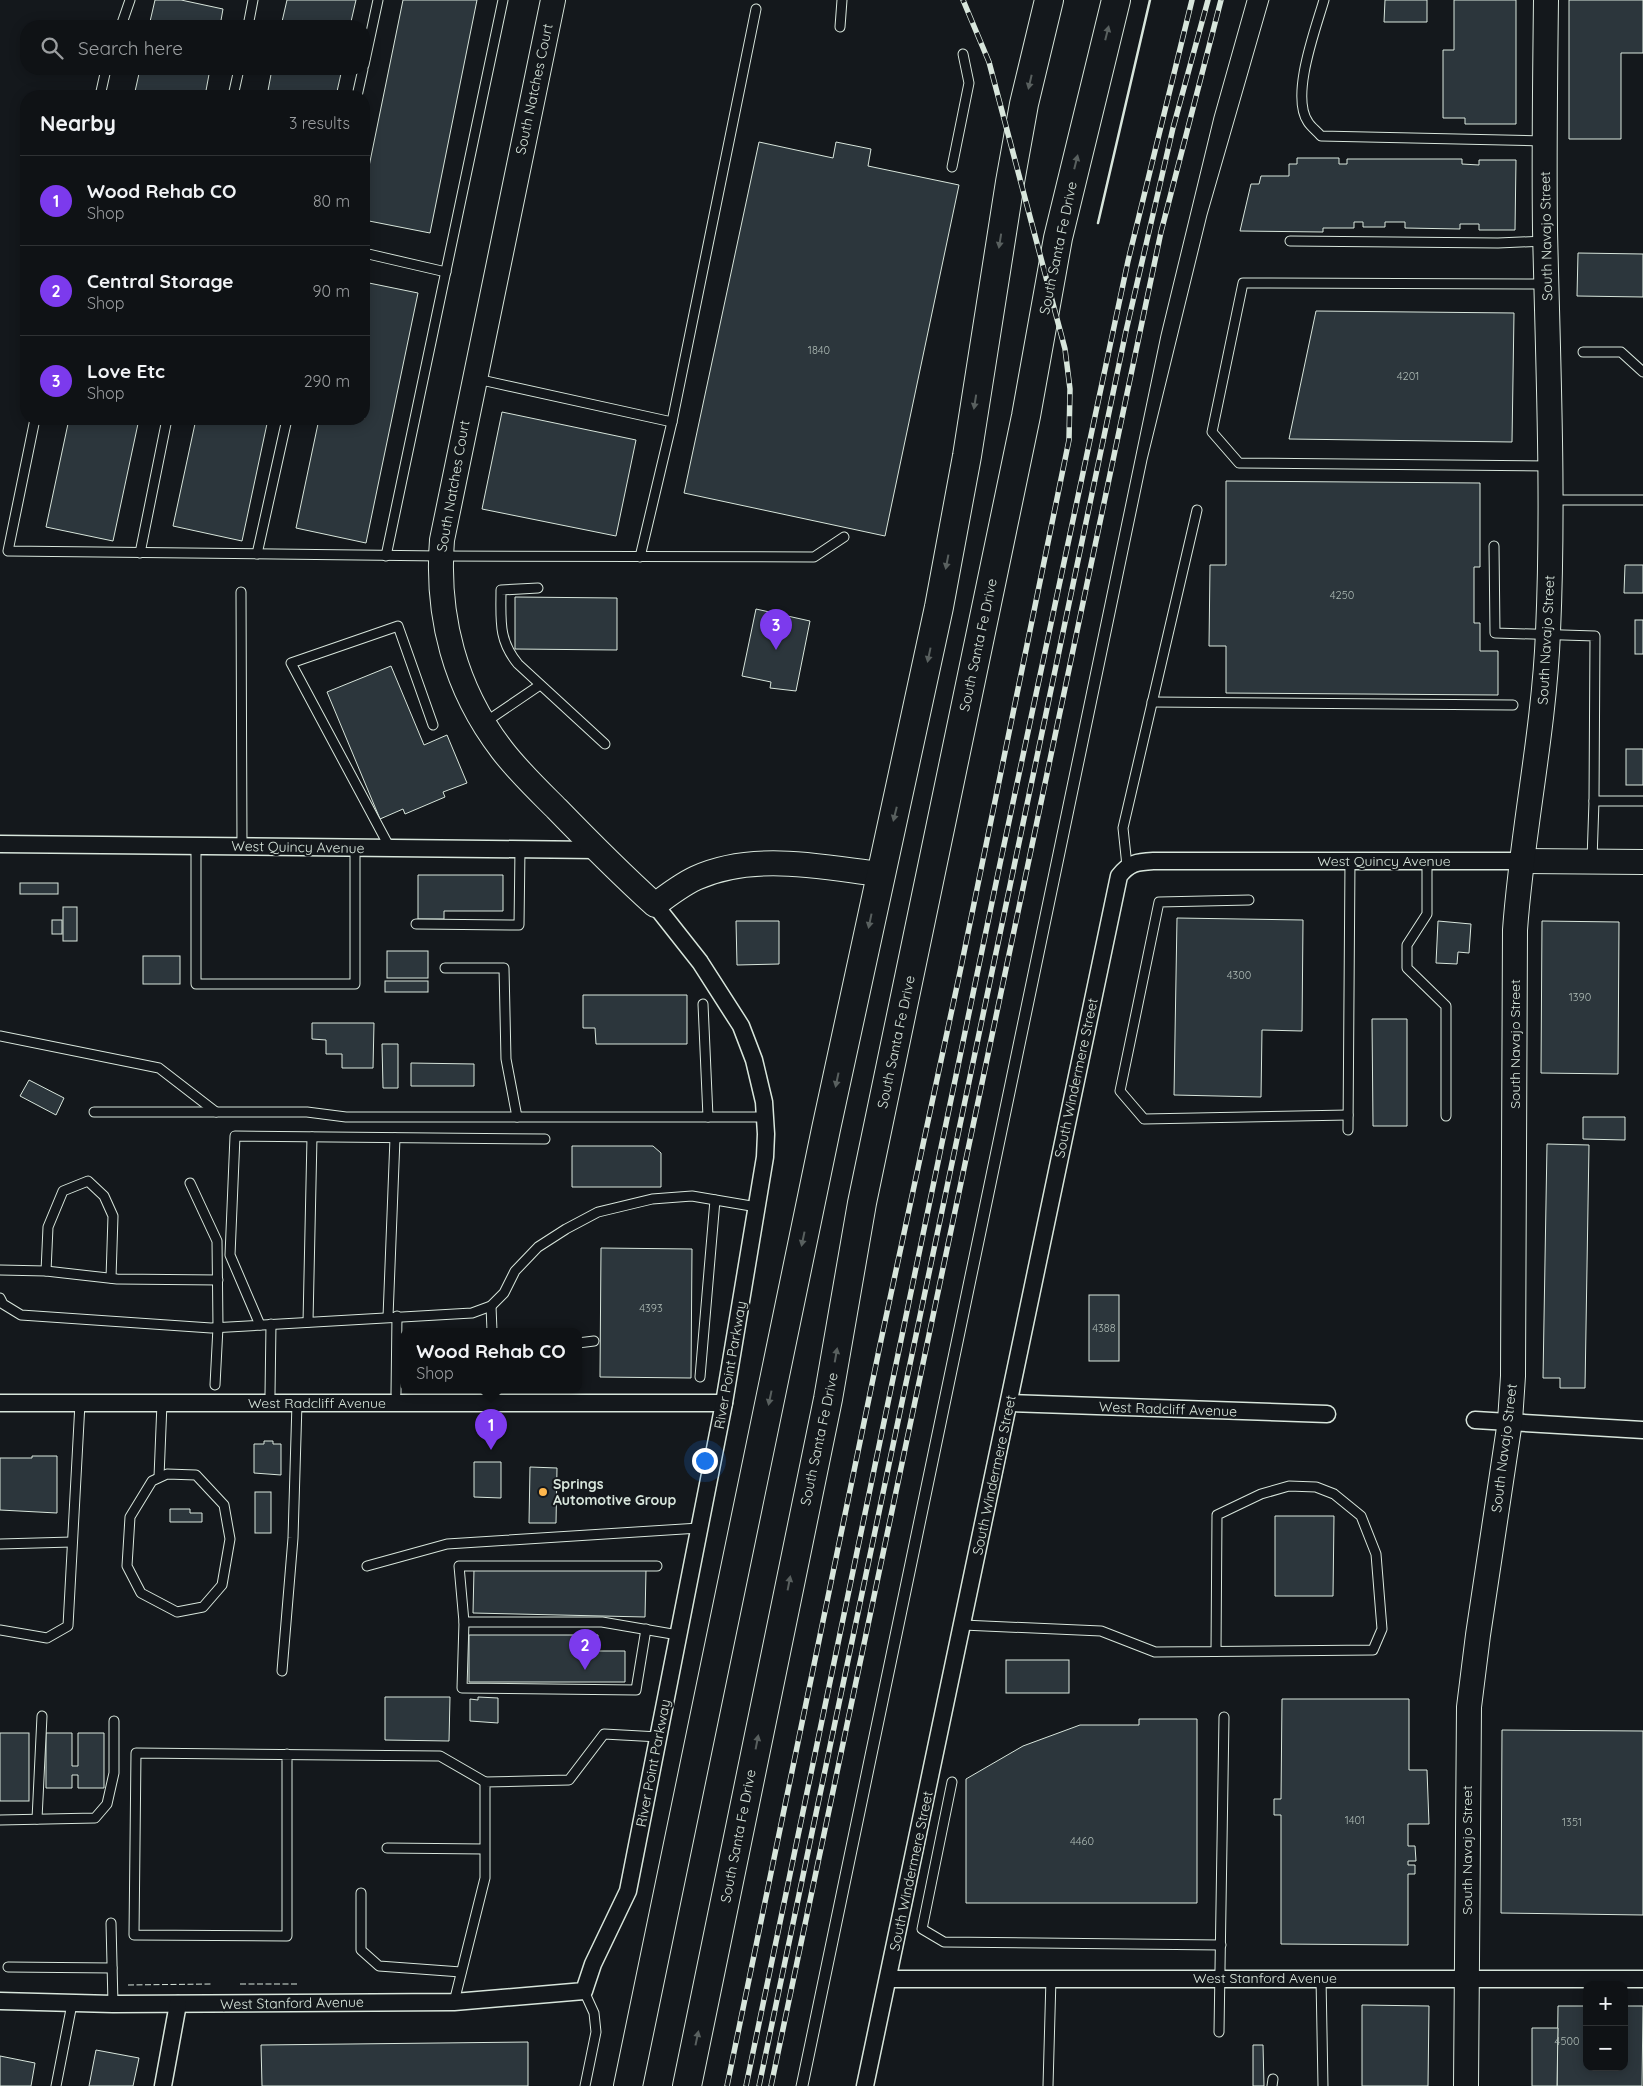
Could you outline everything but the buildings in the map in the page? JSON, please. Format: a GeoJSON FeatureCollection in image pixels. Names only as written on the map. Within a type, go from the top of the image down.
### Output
{"type":"FeatureCollection","features":[{"type":"Feature","properties":{"kind":"highway"},"geometry":{"type":"LineString","coordinates":[[1036,55],[1044,0]]}},
{"type":"Feature","properties":{"kind":"highway"},"geometry":{"type":"LineString","coordinates":[[628,2086],[880,874],[897,805],[953,536],[1010,182],[1049,0]]}},
{"type":"Feature","properties":{"kind":"highway","name":"South Santa Fe Drive"},"geometry":{"type":"LineString","coordinates":[[687,2086],[828,1399],[862,1204],[1026,416],[1058,238],[1116,0]]}},
{"type":"Feature","properties":{"kind":"street","name":"South Natches Court"},"geometry":{"type":"LineString","coordinates":[[553,0],[448,506],[440,556],[441,595],[451,648],[460,676],[484,723],[502,750],[597,850],[654,905]]}},
{"type":"Feature","properties":{"kind":"street","name":"South Navajo Street"},"geometry":{"type":"LineString","coordinates":[[1466,2086],[1469,1707],[1510,1421],[1514,1337],[1516,930],[1522,862],[1541,718],[1548,634],[1550,466],[1546,284],[1546,0]]}},
{"type":"Feature","properties":{"kind":"street","name":"West Quincy Avenue"},"geometry":{"type":"LineString","coordinates":[[0,844],[597,850]]}},
{"type":"Feature","properties":{"kind":"street","name":"West Quincy Avenue"},"geometry":{"type":"LineString","coordinates":[[1127,866],[1139,862],[1155,861],[1643,862]]}},
{"type":"Feature","properties":{"kind":"street"},"geometry":{"type":"LineString","coordinates":[[654,905],[696,878],[724,868],[742,865],[793,864],[880,874]]}},
{"type":"Feature","properties":{"kind":"street","name":"South Windermere Street"},"geometry":{"type":"LineString","coordinates":[[865,2086],[963,1625],[1114,892],[1119,876],[1127,866]]}},
{"type":"Feature","properties":{"kind":"street","name":"River Point Parkway"},"geometry":{"type":"LineString","coordinates":[[584,1991],[593,1964],[628,1892],[724,1403],[766,1157],[764,1102],[754,1060],[741,1026],[700,962],[654,905]]}},
{"type":"Feature","properties":{"kind":"street","name":"West Radcliff Avenue"},"geometry":{"type":"LineString","coordinates":[[0,1403],[724,1403]]}},
{"type":"Feature","properties":{"kind":"street","name":"West Radcliff Avenue"},"geometry":{"type":"LineString","coordinates":[[1009,1403],[1327,1414]]}},
{"type":"Feature","properties":{"kind":"street"},"geometry":{"type":"LineString","coordinates":[[1475,1420],[1643,1430]]}},
{"type":"Feature","properties":{"kind":"street","name":"West Stanford Avenue"},"geometry":{"type":"LineString","coordinates":[[888,1979],[1643,1979]]}},
{"type":"Feature","properties":{"kind":"street","name":"West Stanford Avenue"},"geometry":{"type":"LineString","coordinates":[[0,2000],[72,2004],[454,2002],[584,1991]]}},
{"type":"Feature","properties":{"kind":"street"},"geometry":{"type":"LineString","coordinates":[[163,2086],[178,2004]]}},
{"type":"Feature","properties":{"kind":"lane"},"geometry":{"type":"LineString","coordinates":[[122,20],[130,0]]}},
{"type":"Feature","properties":{"kind":"lane"},"geometry":{"type":"LineString","coordinates":[[249,20],[253,0]]}},
{"type":"Feature","properties":{"kind":"lane"},"geometry":{"type":"LineString","coordinates":[[370,37],[378,0]]}},
{"type":"Feature","properties":{"kind":"lane"},"geometry":{"type":"LineString","coordinates":[[386,556],[503,0]]}},
{"type":"Feature","properties":{"kind":"lane"},"geometry":{"type":"LineString","coordinates":[[840,26],[842,0]]}},
{"type":"Feature","properties":{"kind":"lane"},"geometry":{"type":"LineString","coordinates":[[1324,0],[1302,74],[1302,97],[1306,120],[1321,136],[1545,141]]}},
{"type":"Feature","properties":{"kind":"lane"},"geometry":{"type":"LineString","coordinates":[[640,556],[672,422],[756,9]]}},
{"type":"Feature","properties":{"kind":"lane"},"geometry":{"type":"LineString","coordinates":[[952,167],[969,83],[963,54]]}},
{"type":"Feature","properties":{"kind":"lane"},"geometry":{"type":"LineString","coordinates":[[101,90],[105,75]]}},
{"type":"Feature","properties":{"kind":"lane"},"geometry":{"type":"LineString","coordinates":[[234,90],[238,75]]}},
{"type":"Feature","properties":{"kind":"lane"},"geometry":{"type":"LineString","coordinates":[[358,90],[362,75]]}},
{"type":"Feature","properties":{"kind":"lane"},"geometry":{"type":"LineString","coordinates":[[1290,242],[1498,243],[1546,240]]}},
{"type":"Feature","properties":{"kind":"lane"},"geometry":{"type":"LineString","coordinates":[[370,254],[446,272]]}},
{"type":"Feature","properties":{"kind":"lane"},"geometry":{"type":"LineString","coordinates":[[1546,284],[1243,283],[1212,432],[1239,463],[1550,466]]}},
{"type":"Feature","properties":{"kind":"lane"},"geometry":{"type":"LineString","coordinates":[[1583,352],[1621,352],[1643,372]]}},
{"type":"Feature","properties":{"kind":"lane"},"geometry":{"type":"LineString","coordinates":[[473,379],[672,422]]}},
{"type":"Feature","properties":{"kind":"lane"},"geometry":{"type":"LineString","coordinates":[[34,425],[8,551],[386,556],[814,557],[844,537]]}},
{"type":"Feature","properties":{"kind":"lane"},"geometry":{"type":"LineString","coordinates":[[140,552],[166,425]]}},
{"type":"Feature","properties":{"kind":"lane"},"geometry":{"type":"LineString","coordinates":[[257,554],[286,425]]}},
{"type":"Feature","properties":{"kind":"lane"},"geometry":{"type":"LineString","coordinates":[[1550,500],[1643,500]]}},
{"type":"Feature","properties":{"kind":"lane"},"geometry":{"type":"LineString","coordinates":[[1127,866],[1123,828],[1196,510]]}},
{"type":"Feature","properties":{"kind":"lane"},"geometry":{"type":"LineString","coordinates":[[1494,546],[1495,633],[1595,636],[1592,862]]}},
{"type":"Feature","properties":{"kind":"lane"},"geometry":{"type":"LineString","coordinates":[[538,588],[500,590],[502,637],[508,652],[540,685],[605,744]]}},
{"type":"Feature","properties":{"kind":"lane"},"geometry":{"type":"LineString","coordinates":[[241,592],[242,846]]}},
{"type":"Feature","properties":{"kind":"lane"},"geometry":{"type":"LineString","coordinates":[[390,848],[291,663],[398,626],[433,725]]}},
{"type":"Feature","properties":{"kind":"lane"},"geometry":{"type":"LineString","coordinates":[[484,723],[540,685]]}},
{"type":"Feature","properties":{"kind":"lane"},"geometry":{"type":"LineString","coordinates":[[1152,702],[1513,705]]}},
{"type":"Feature","properties":{"kind":"lane"},"geometry":{"type":"LineString","coordinates":[[1594,800],[1643,801]]}},
{"type":"Feature","properties":{"kind":"lane"},"geometry":{"type":"LineString","coordinates":[[196,846],[196,984],[355,984],[355,848]]}},
{"type":"Feature","properties":{"kind":"lane"},"geometry":{"type":"LineString","coordinates":[[416,924],[519,924],[520,849]]}},
{"type":"Feature","properties":{"kind":"lane"},"geometry":{"type":"LineString","coordinates":[[1348,1130],[1350,861]]}},
{"type":"Feature","properties":{"kind":"lane"},"geometry":{"type":"LineString","coordinates":[[1426,862],[1427,914],[1407,945],[1407,968],[1446,1006],[1446,1116]]}},
{"type":"Feature","properties":{"kind":"lane"},"geometry":{"type":"LineString","coordinates":[[1249,900],[1159,902],[1120,1091],[1144,1119],[1348,1115]]}},
{"type":"Feature","properties":{"kind":"lane"},"geometry":{"type":"LineString","coordinates":[[445,968],[504,968],[506,1059],[517,1117]]}},
{"type":"Feature","properties":{"kind":"lane"},"geometry":{"type":"LineString","coordinates":[[703,1004],[708,1116]]}},
{"type":"Feature","properties":{"kind":"lane"},"geometry":{"type":"LineString","coordinates":[[0,1036],[159,1068],[216,1112]]}},
{"type":"Feature","properties":{"kind":"lane"},"geometry":{"type":"LineString","coordinates":[[94,1112],[307,1112],[346,1117],[766,1117]]}},
{"type":"Feature","properties":{"kind":"lane"},"geometry":{"type":"LineString","coordinates":[[260,1325],[230,1255],[235,1136],[546,1140]]}},
{"type":"Feature","properties":{"kind":"lane"},"geometry":{"type":"LineString","coordinates":[[308,1322],[312,1137]]}},
{"type":"Feature","properties":{"kind":"lane"},"geometry":{"type":"LineString","coordinates":[[395,1138],[393,1317],[396,1393]]}},
{"type":"Feature","properties":{"kind":"lane"},"geometry":{"type":"LineString","coordinates":[[46,1271],[48,1227],[63,1191],[88,1182],[104,1196],[113,1216],[111,1278]]}},
{"type":"Feature","properties":{"kind":"lane"},"geometry":{"type":"LineString","coordinates":[[190,1183],[216,1241],[218,1327],[215,1385]]}},
{"type":"Feature","properties":{"kind":"lane"},"geometry":{"type":"LineString","coordinates":[[0,1298],[4,1304],[21,1315],[218,1327],[472,1313],[491,1306],[504,1293],[515,1272],[538,1247],[566,1228],[598,1212],[652,1198],[692,1196],[757,1207]]}},
{"type":"Feature","properties":{"kind":"lane"},"geometry":{"type":"LineString","coordinates":[[700,1377],[715,1200]]}},
{"type":"Feature","properties":{"kind":"lane"},"geometry":{"type":"LineString","coordinates":[[0,1270],[46,1271],[111,1278],[218,1280]]}},
{"type":"Feature","properties":{"kind":"lane"},"geometry":{"type":"LineString","coordinates":[[491,1306],[492,1328]]}},
{"type":"Feature","properties":{"kind":"lane"},"geometry":{"type":"LineString","coordinates":[[270,1324],[270,1394]]}},
{"type":"Feature","properties":{"kind":"lane"},"geometry":{"type":"LineString","coordinates":[[582,1342],[594,1341]]}},
{"type":"Feature","properties":{"kind":"lane"},"geometry":{"type":"LineString","coordinates":[[0,1630],[48,1638],[68,1626],[80,1403]]}},
{"type":"Feature","properties":{"kind":"lane"},"geometry":{"type":"LineString","coordinates":[[159,1477],[162,1403]]}},
{"type":"Feature","properties":{"kind":"lane"},"geometry":{"type":"LineString","coordinates":[[282,1671],[293,1538],[297,1403]]}},
{"type":"Feature","properties":{"kind":"lane"},"geometry":{"type":"LineString","coordinates":[[167,1474],[196,1475],[224,1505],[230,1539],[222,1585],[203,1607],[177,1612],[141,1593],[127,1566],[130,1517],[152,1482],[159,1477],[167,1474]]}},
{"type":"Feature","properties":{"kind":"lane"},"geometry":{"type":"LineString","coordinates":[[963,1625],[1101,1631],[1155,1652],[1373,1650],[1382,1629],[1376,1554],[1362,1516],[1334,1494],[1316,1487],[1289,1486],[1261,1494],[1217,1516],[1216,1651]]}},
{"type":"Feature","properties":{"kind":"lane"},"geometry":{"type":"LineString","coordinates":[[367,1566],[446,1544],[700,1528]]}},
{"type":"Feature","properties":{"kind":"lane"},"geometry":{"type":"LineString","coordinates":[[0,1544],[72,1542]]}},
{"type":"Feature","properties":{"kind":"lane"},"geometry":{"type":"LineString","coordinates":[[646,1629],[636,1690],[462,1688],[464,1622],[459,1566],[657,1566]]}},
{"type":"Feature","properties":{"kind":"lane"},"geometry":{"type":"LineString","coordinates":[[464,1622],[602,1622],[678,1635]]}},
{"type":"Feature","properties":{"kind":"lane"},"geometry":{"type":"LineString","coordinates":[[38,1819],[42,1716]]}},
{"type":"Feature","properties":{"kind":"lane"},"geometry":{"type":"LineString","coordinates":[[1220,2032],[1224,1717]]}},
{"type":"Feature","properties":{"kind":"lane"},"geometry":{"type":"LineString","coordinates":[[0,1820],[95,1818],[108,1804],[114,1773],[114,1721]]}},
{"type":"Feature","properties":{"kind":"lane"},"geometry":{"type":"LineString","coordinates":[[287,1754],[287,1936],[134,1935],[136,1753],[287,1754],[440,1756],[484,1782],[569,1780],[604,1734],[659,1736]]}},
{"type":"Feature","properties":{"kind":"lane"},"geometry":{"type":"LineString","coordinates":[[454,2002],[484,1878],[484,1782]]}},
{"type":"Feature","properties":{"kind":"lane"},"geometry":{"type":"LineString","coordinates":[[952,1782],[922,1929],[944,1942],[1221,1945]]}},
{"type":"Feature","properties":{"kind":"lane"},"geometry":{"type":"LineString","coordinates":[[387,1848],[484,1849]]}},
{"type":"Feature","properties":{"kind":"lane"},"geometry":{"type":"LineString","coordinates":[[361,1893],[361,1950],[379,1966],[461,1972]]}},
{"type":"Feature","properties":{"kind":"lane"},"geometry":{"type":"LineString","coordinates":[[111,1923],[113,2004]]}},
{"type":"Feature","properties":{"kind":"lane"},"geometry":{"type":"LineString","coordinates":[[8,1967],[112,1968]]}},
{"type":"Feature","properties":{"kind":"lane"},"geometry":{"type":"LineString","coordinates":[[1048,2086],[1051,1978]]}},
{"type":"Feature","properties":{"kind":"lane"},"geometry":{"type":"LineString","coordinates":[[1321,1978],[1323,2086]]}},
{"type":"Feature","properties":{"kind":"lane"},"geometry":{"type":"LineString","coordinates":[[584,1991],[594,2013],[596,2032],[585,2086]]}},
{"type":"Feature","properties":{"kind":"lane"},"geometry":{"type":"LineString","coordinates":[[56,2086],[72,2004]]}},
{"type":"Feature","properties":{"kind":"tram line"},"geometry":{"type":"LineString","coordinates":[[796,2086],[1161,335],[1214,117],[1247,0]]}},
{"type":"Feature","properties":{"kind":"tram line"},"geometry":{"type":"LineString","coordinates":[[808,2086],[1147,460],[1207,215],[1269,0]]}},
{"type":"Feature","properties":{"kind":"railway"},"geometry":{"type":"LineString","coordinates":[[727,2086],[880,1345],[960,972],[1069,440],[1070,389],[1065,349],[989,62],[963,0]]}},
{"type":"Feature","properties":{"kind":"railway"},"geometry":{"type":"LineString","coordinates":[[746,2086],[1001,859],[1128,261],[1192,0]]}},
{"type":"Feature","properties":{"kind":"railway"},"geometry":{"type":"LineString","coordinates":[[759,2086],[1126,331],[1173,128],[1208,0]]}},
{"type":"Feature","properties":{"kind":"railway"},"geometry":{"type":"LineString","coordinates":[[771,2086],[1161,232],[1221,0]]}},
{"type":"Feature","properties":{"kind":"fence"},"geometry":{"type":"LineString","coordinates":[[128,1985],[211,1984]]}},
{"type":"Feature","properties":{"kind":"fence"},"geometry":{"type":"LineString","coordinates":[[240,1984],[299,1984]]}},
{"type":"Feature","properties":{"kind":"wall"},"geometry":{"type":"LineString","coordinates":[[1098,223],[1150,0]]}},
{"type":"Feature","properties":{"kind":"place","name":"Love Etc"},"geometry":{"type":"Point","coordinates":[776,650]}},
{"type":"Feature","properties":{"kind":"place","name":"Wood Rehab CO"},"geometry":{"type":"Point","coordinates":[491,1450]}},
{"type":"Feature","properties":{"kind":"place","name":"Springs Automotive Group"},"geometry":{"type":"Point","coordinates":[543,1492]}},
{"type":"Feature","properties":{"kind":"place","name":"Central Storage"},"geometry":{"type":"Point","coordinates":[585,1670]}}]}
